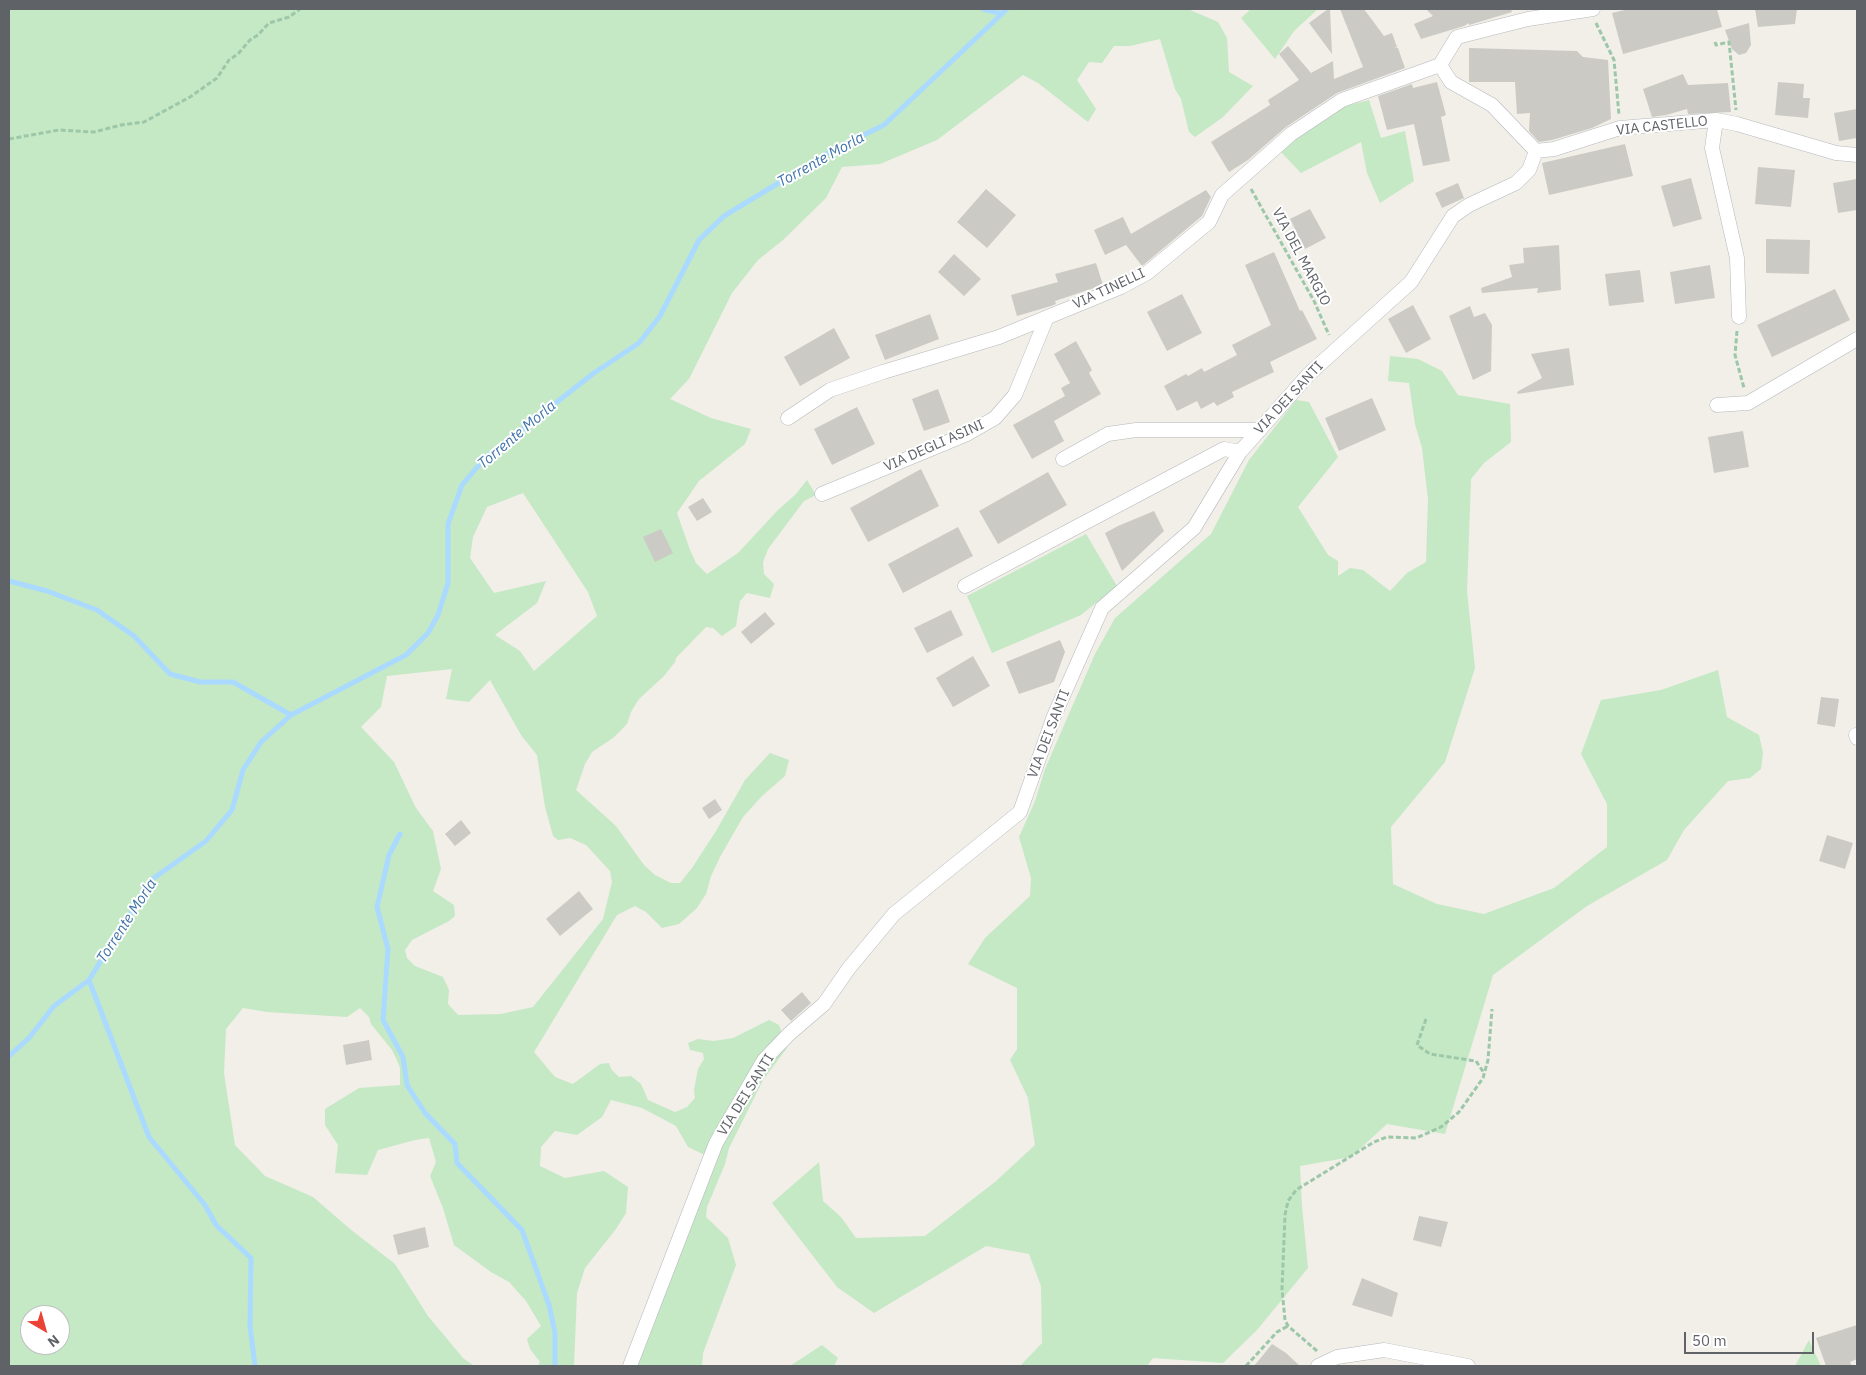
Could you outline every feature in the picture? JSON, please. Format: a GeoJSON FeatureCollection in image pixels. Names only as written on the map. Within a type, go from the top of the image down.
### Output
{"type":"FeatureCollection","features":[{"type":"Feature","properties":{"kind":"street"},"geometry":{"type":"LineString","coordinates":[[1536,151],[1492,105],[1450,82],[1440,66],[1457,37],[1528,19],[1592,9]]}},
{"type":"Feature","properties":{"kind":"street","name":"VIA TINELLI"},"geometry":{"type":"LineString","coordinates":[[788,418],[830,390],[999,337],[1121,287],[1147,273],[1209,222],[1222,196],[1292,134],[1342,100],[1440,66]]}},
{"type":"Feature","properties":{"kind":"street"},"geometry":{"type":"LineString","coordinates":[[1716,120],[1712,148],[1737,258],[1738,317]]}},
{"type":"Feature","properties":{"kind":"street","name":"VIA CASTELLO"},"geometry":{"type":"LineString","coordinates":[[1536,151],[1554,149],[1620,128],[1716,120],[1737,124],[1836,153],[1857,154]]}},
{"type":"Feature","properties":{"kind":"street","name":"VIA DEI SANTI"},"geometry":{"type":"LineString","coordinates":[[630,1366],[716,1143],[764,1060],[788,1034],[824,1004],[849,968],[894,914],[1020,812],[1054,716],[1102,608],[1194,528],[1240,452],[1308,374],[1411,282],[1453,216],[1516,183],[1529,170],[1536,151]]}},
{"type":"Feature","properties":{"kind":"street","name":"VIA DEGLI ASINI"},"geometry":{"type":"LineString","coordinates":[[822,494],[967,434],[995,418],[1015,395],[1047,317]]}},
{"type":"Feature","properties":{"kind":"street"},"geometry":{"type":"LineString","coordinates":[[1717,406],[1748,403],[1857,339]]}},
{"type":"Feature","properties":{"kind":"street"},"geometry":{"type":"LineString","coordinates":[[1063,459],[1108,434],[1136,430],[1260,430]]}},
{"type":"Feature","properties":{"kind":"street"},"geometry":{"type":"LineString","coordinates":[[965,586],[1224,449],[1240,452]]}},
{"type":"Feature","properties":{"kind":"street"},"geometry":{"type":"LineString","coordinates":[[1323,1364],[1337,1357],[1384,1350],[1468,1366]]}},
{"type":"Feature","properties":{"kind":"path"},"geometry":{"type":"LineString","coordinates":[[9,139],[59,130],[94,132],[121,125],[144,122],[190,97],[216,78],[228,60],[238,54],[269,23],[289,17],[300,9]]}},
{"type":"Feature","properties":{"kind":"path"},"geometry":{"type":"LineString","coordinates":[[1592,9],[1599,32],[1614,60],[1620,128]]}},
{"type":"Feature","properties":{"kind":"path"},"geometry":{"type":"LineString","coordinates":[[1715,42],[1716,45],[1729,42],[1737,124]]}},
{"type":"Feature","properties":{"kind":"path","name":"VIA DEL MARGIO"},"geometry":{"type":"LineString","coordinates":[[1244,176],[1314,301],[1335,350]]}},
{"type":"Feature","properties":{"kind":"path"},"geometry":{"type":"LineString","coordinates":[[1738,317],[1735,355],[1748,403]]}},
{"type":"Feature","properties":{"kind":"path"},"geometry":{"type":"LineString","coordinates":[[1323,1364],[1288,1326],[1285,1320],[1282,1290],[1285,1215],[1288,1201],[1296,1190],[1374,1142],[1387,1137],[1416,1138],[1442,1127],[1459,1112],[1484,1073],[1488,1060],[1492,1010]]}},
{"type":"Feature","properties":{"kind":"path"},"geometry":{"type":"LineString","coordinates":[[1426,1018],[1417,1045],[1430,1054],[1476,1061],[1484,1073]]}},
{"type":"Feature","properties":{"kind":"path"},"geometry":{"type":"LineString","coordinates":[[1246,1366],[1277,1332],[1288,1326]]}},
{"type":"Feature","properties":{"kind":"green space"},"geometry":{"type":"Polygon","coordinates":[[[9,9],[1188,9],[1218,22],[1227,38],[1229,72],[1253,86],[1223,117],[1195,137],[1189,132],[1181,99],[1175,89],[1160,39],[1130,46],[1114,46],[1102,63],[1089,62],[1077,80],[1096,109],[1088,122],[1038,83],[1023,75],[937,140],[880,164],[842,167],[826,198],[783,240],[758,260],[732,293],[689,379],[670,399],[711,418],[751,429],[745,444],[699,481],[677,513],[696,563],[707,574],[738,553],[778,510],[796,494],[807,480],[816,495],[804,501],[768,549],[763,562],[764,574],[774,584],[770,598],[747,593],[740,601],[736,626],[722,636],[713,628],[706,627],[676,658],[664,676],[639,699],[631,712],[627,724],[613,738],[592,752],[585,764],[576,790],[616,826],[644,865],[655,875],[671,883],[680,883],[716,831],[745,780],[770,753],[789,760],[785,776],[762,796],[743,817],[720,857],[711,876],[706,894],[697,908],[679,924],[662,928],[646,912],[635,906],[617,915],[534,1052],[555,1077],[573,1084],[600,1064],[609,1063],[611,1069],[619,1077],[631,1076],[641,1084],[648,1100],[675,1112],[687,1107],[695,1098],[694,1090],[698,1069],[704,1059],[703,1053],[690,1050],[688,1043],[698,1039],[714,1041],[733,1038],[769,1020],[779,1025],[787,1048],[763,1080],[729,1148],[725,1164],[707,1207],[706,1217],[728,1238],[736,1265],[703,1353],[702,1366],[625,1366],[715,1160],[688,1147],[676,1126],[642,1108],[611,1100],[602,1117],[577,1135],[555,1131],[541,1147],[540,1166],[565,1178],[604,1171],[628,1187],[626,1213],[616,1229],[585,1268],[577,1293],[574,1366],[538,1366],[540,1362],[530,1349],[527,1339],[541,1326],[526,1301],[509,1282],[491,1272],[454,1245],[443,1208],[430,1176],[436,1162],[429,1138],[378,1150],[367,1175],[335,1173],[338,1145],[325,1125],[325,1109],[359,1088],[400,1085],[400,1068],[396,1058],[392,1050],[371,1024],[369,1017],[360,1008],[347,1017],[267,1012],[243,1008],[226,1029],[224,1073],[235,1145],[265,1176],[313,1197],[395,1264],[428,1316],[463,1358],[474,1366],[9,1366],[9,9]],[[523,493],[487,507],[473,537],[470,558],[494,593],[546,581],[537,603],[495,635],[520,651],[534,671],[597,616],[588,592],[523,493]],[[452,669],[387,676],[381,707],[361,727],[394,762],[416,808],[433,831],[441,869],[433,891],[454,905],[455,916],[449,921],[412,940],[405,950],[407,958],[415,966],[443,977],[449,990],[448,1004],[458,1015],[501,1014],[533,1007],[603,919],[612,882],[610,871],[586,845],[570,838],[558,840],[553,836],[545,807],[537,755],[521,735],[490,680],[469,702],[446,699],[452,669]]]}},
{"type":"Feature","properties":{"kind":"green space"},"geometry":{"type":"Polygon","coordinates":[[[1251,9],[1318,9],[1294,31],[1275,59],[1241,18],[1251,9]]]}},
{"type":"Feature","properties":{"kind":"green space"},"geometry":{"type":"Polygon","coordinates":[[[1369,100],[1381,138],[1405,131],[1414,181],[1380,203],[1367,173],[1361,142],[1301,173],[1279,150],[1342,107],[1369,100]]]}},
{"type":"Feature","properties":{"kind":"green space"},"geometry":{"type":"Polygon","coordinates":[[[1390,356],[1418,359],[1442,371],[1458,395],[1510,404],[1511,442],[1484,463],[1471,479],[1467,591],[1475,668],[1445,762],[1391,827],[1393,884],[1437,904],[1484,914],[1554,888],[1607,847],[1607,804],[1581,754],[1601,700],[1661,690],[1718,670],[1727,717],[1759,735],[1763,753],[1761,769],[1750,778],[1728,781],[1684,830],[1667,860],[1587,906],[1493,975],[1445,1134],[1387,1124],[1351,1157],[1300,1166],[1308,1268],[1257,1330],[1223,1363],[1153,1358],[1147,1366],[1020,1366],[1042,1343],[1041,1286],[1029,1254],[986,1246],[874,1313],[837,1287],[772,1203],[819,1162],[823,1201],[841,1217],[856,1238],[925,1236],[995,1182],[1035,1145],[1028,1098],[1010,1060],[1017,1049],[1017,988],[968,964],[985,938],[1030,896],[1031,878],[1019,837],[1035,801],[1045,769],[1095,654],[1115,618],[1211,534],[1249,460],[1296,400],[1309,402],[1338,457],[1298,507],[1328,555],[1338,561],[1338,576],[1350,568],[1363,570],[1390,591],[1407,573],[1426,562],[1428,499],[1422,448],[1415,424],[1409,383],[1388,381],[1390,356]]]}},
{"type":"Feature","properties":{"kind":"green space"},"geometry":{"type":"Polygon","coordinates":[[[1086,534],[1117,586],[1081,615],[992,653],[967,596],[1086,534]]]}},
{"type":"Feature","properties":{"kind":"green space"},"geometry":{"type":"Polygon","coordinates":[[[1809,1340],[1821,1366],[1795,1366],[1809,1340]]]}},
{"type":"Feature","properties":{"kind":"green space"},"geometry":{"type":"Polygon","coordinates":[[[822,1345],[838,1358],[834,1366],[790,1366],[822,1345]]]}},
{"type":"Feature","properties":{"kind":"building"},"geometry":{"type":"Polygon","coordinates":[[[1330,9],[1332,54],[1309,23],[1330,9]]]}},
{"type":"Feature","properties":{"kind":"building"},"geometry":{"type":"Polygon","coordinates":[[[1340,9],[1364,9],[1384,36],[1392,33],[1397,47],[1394,47],[1398,48],[1405,68],[1337,93],[1286,127],[1248,160],[1229,172],[1211,142],[1270,105],[1268,100],[1299,80],[1279,54],[1288,46],[1311,73],[1333,61],[1334,79],[1363,67],[1340,9]]]}},
{"type":"Feature","properties":{"kind":"building"},"geometry":{"type":"Polygon","coordinates":[[[1426,9],[1511,9],[1512,12],[1469,25],[1469,23],[1421,39],[1414,24],[1433,16],[1426,9]]]}},
{"type":"Feature","properties":{"kind":"building"},"geometry":{"type":"Polygon","coordinates":[[[1629,9],[1717,9],[1722,27],[1623,54],[1612,13],[1629,9]]]}},
{"type":"Feature","properties":{"kind":"building"},"geometry":{"type":"Polygon","coordinates":[[[1755,9],[1797,9],[1795,24],[1758,27],[1755,9]]]}},
{"type":"Feature","properties":{"kind":"building"},"geometry":{"type":"Polygon","coordinates":[[[1749,23],[1751,45],[1746,53],[1739,55],[1732,49],[1725,30],[1749,23]]]}},
{"type":"Feature","properties":{"kind":"building"},"geometry":{"type":"Polygon","coordinates":[[[1469,48],[1577,51],[1583,57],[1608,60],[1611,119],[1592,128],[1539,142],[1529,131],[1530,113],[1517,114],[1515,82],[1469,82],[1469,48]]]}},
{"type":"Feature","properties":{"kind":"building"},"geometry":{"type":"Polygon","coordinates":[[[1683,74],[1688,85],[1728,83],[1731,112],[1688,114],[1687,109],[1652,117],[1643,89],[1683,74]]]}},
{"type":"Feature","properties":{"kind":"building"},"geometry":{"type":"Polygon","coordinates":[[[1437,82],[1446,115],[1441,117],[1450,161],[1423,166],[1414,124],[1387,130],[1378,96],[1412,84],[1413,88],[1437,82]]]}},
{"type":"Feature","properties":{"kind":"building"},"geometry":{"type":"Polygon","coordinates":[[[1778,82],[1804,84],[1803,98],[1810,98],[1808,118],[1775,115],[1778,82]]]}},
{"type":"Feature","properties":{"kind":"building"},"geometry":{"type":"Polygon","coordinates":[[[1857,109],[1857,138],[1839,141],[1834,113],[1857,109]]]}},
{"type":"Feature","properties":{"kind":"building"},"geometry":{"type":"Polygon","coordinates":[[[1625,144],[1633,176],[1549,195],[1542,163],[1625,144]]]}},
{"type":"Feature","properties":{"kind":"building"},"geometry":{"type":"Polygon","coordinates":[[[1758,167],[1795,170],[1791,207],[1755,204],[1758,167]]]}},
{"type":"Feature","properties":{"kind":"building"},"geometry":{"type":"Polygon","coordinates":[[[1691,178],[1702,219],[1673,227],[1661,186],[1691,178]]]}},
{"type":"Feature","properties":{"kind":"building"},"geometry":{"type":"Polygon","coordinates":[[[1857,179],[1857,210],[1838,213],[1833,183],[1857,179]]]}},
{"type":"Feature","properties":{"kind":"building"},"geometry":{"type":"Polygon","coordinates":[[[1458,183],[1464,198],[1442,208],[1435,193],[1458,183]]]}},
{"type":"Feature","properties":{"kind":"building"},"geometry":{"type":"Polygon","coordinates":[[[986,189],[1016,215],[987,248],[957,222],[986,189]]]}},
{"type":"Feature","properties":{"kind":"building"},"geometry":{"type":"Polygon","coordinates":[[[1206,190],[1211,197],[1202,216],[1142,266],[1126,245],[1105,255],[1094,230],[1123,217],[1131,234],[1206,190]]]}},
{"type":"Feature","properties":{"kind":"building"},"geometry":{"type":"Polygon","coordinates":[[[1310,209],[1326,238],[1305,249],[1290,219],[1310,209]]]}},
{"type":"Feature","properties":{"kind":"building"},"geometry":{"type":"Polygon","coordinates":[[[1766,239],[1810,240],[1809,274],[1766,273],[1766,239]]]}},
{"type":"Feature","properties":{"kind":"building"},"geometry":{"type":"Polygon","coordinates":[[[1559,245],[1561,290],[1537,293],[1538,288],[1482,293],[1481,288],[1512,277],[1509,265],[1524,263],[1523,248],[1559,245]]]}},
{"type":"Feature","properties":{"kind":"building"},"geometry":{"type":"Polygon","coordinates":[[[1274,252],[1300,311],[1302,310],[1317,339],[1270,362],[1274,372],[1232,392],[1234,397],[1217,406],[1214,402],[1201,409],[1197,401],[1177,411],[1164,386],[1202,368],[1204,372],[1237,355],[1232,345],[1271,325],[1245,265],[1274,252]]]}},
{"type":"Feature","properties":{"kind":"building"},"geometry":{"type":"Polygon","coordinates":[[[954,254],[981,279],[964,296],[938,272],[954,254]]]}},
{"type":"Feature","properties":{"kind":"building"},"geometry":{"type":"Polygon","coordinates":[[[1096,263],[1103,285],[1055,301],[1056,304],[1051,306],[1017,316],[1011,295],[1058,282],[1055,274],[1096,263]]]}},
{"type":"Feature","properties":{"kind":"building"},"geometry":{"type":"Polygon","coordinates":[[[1710,265],[1715,298],[1675,304],[1670,272],[1710,265]]]}},
{"type":"Feature","properties":{"kind":"building"},"geometry":{"type":"Polygon","coordinates":[[[1640,270],[1644,302],[1609,306],[1605,274],[1640,270]]]}},
{"type":"Feature","properties":{"kind":"building"},"geometry":{"type":"Polygon","coordinates":[[[1835,289],[1850,320],[1772,357],[1757,325],[1835,289]]]}},
{"type":"Feature","properties":{"kind":"building"},"geometry":{"type":"Polygon","coordinates":[[[1182,294],[1202,333],[1167,351],[1147,312],[1182,294]]]}},
{"type":"Feature","properties":{"kind":"building"},"geometry":{"type":"Polygon","coordinates":[[[1413,305],[1431,339],[1406,353],[1388,319],[1413,305]]]}},
{"type":"Feature","properties":{"kind":"building"},"geometry":{"type":"Polygon","coordinates":[[[1470,306],[1474,317],[1485,313],[1492,325],[1491,371],[1473,380],[1449,316],[1470,306]]]}},
{"type":"Feature","properties":{"kind":"building"},"geometry":{"type":"Polygon","coordinates":[[[930,314],[939,339],[885,360],[875,335],[930,314]]]}},
{"type":"Feature","properties":{"kind":"building"},"geometry":{"type":"Polygon","coordinates":[[[834,328],[850,358],[800,386],[784,357],[834,328]]]}},
{"type":"Feature","properties":{"kind":"building"},"geometry":{"type":"Polygon","coordinates":[[[1076,341],[1092,370],[1089,373],[1101,394],[1054,421],[1064,441],[1032,459],[1013,425],[1065,396],[1061,388],[1070,383],[1054,354],[1076,341]]]}},
{"type":"Feature","properties":{"kind":"building"},"geometry":{"type":"Polygon","coordinates":[[[1569,348],[1574,385],[1518,394],[1517,392],[1542,378],[1531,354],[1569,348]]]}},
{"type":"Feature","properties":{"kind":"building"},"geometry":{"type":"Polygon","coordinates":[[[938,389],[950,422],[924,431],[912,399],[938,389]]]}},
{"type":"Feature","properties":{"kind":"building"},"geometry":{"type":"Polygon","coordinates":[[[1372,398],[1386,430],[1339,451],[1325,418],[1372,398]]]}},
{"type":"Feature","properties":{"kind":"building"},"geometry":{"type":"Polygon","coordinates":[[[857,407],[875,444],[832,465],[814,429],[857,407]]]}},
{"type":"Feature","properties":{"kind":"building"},"geometry":{"type":"Polygon","coordinates":[[[1743,431],[1749,467],[1714,473],[1708,437],[1743,431]]]}},
{"type":"Feature","properties":{"kind":"building"},"geometry":{"type":"Polygon","coordinates":[[[921,469],[939,506],[868,542],[850,508],[921,469]]]}},
{"type":"Feature","properties":{"kind":"building"},"geometry":{"type":"Polygon","coordinates":[[[1048,472],[1067,505],[998,544],[979,511],[1048,472]]]}},
{"type":"Feature","properties":{"kind":"building"},"geometry":{"type":"Polygon","coordinates":[[[703,498],[712,512],[697,521],[688,507],[703,498]]]}},
{"type":"Feature","properties":{"kind":"building"},"geometry":{"type":"Polygon","coordinates":[[[1154,511],[1164,531],[1122,571],[1105,533],[1154,511]]]}},
{"type":"Feature","properties":{"kind":"building"},"geometry":{"type":"Polygon","coordinates":[[[958,527],[973,556],[903,593],[888,564],[958,527]]]}},
{"type":"Feature","properties":{"kind":"building"},"geometry":{"type":"Polygon","coordinates":[[[661,529],[673,553],[655,562],[643,537],[661,529]]]}},
{"type":"Feature","properties":{"kind":"building"},"geometry":{"type":"Polygon","coordinates":[[[951,610],[963,635],[927,653],[914,628],[951,610]]]}},
{"type":"Feature","properties":{"kind":"building"},"geometry":{"type":"Polygon","coordinates":[[[765,612],[775,624],[751,644],[741,632],[765,612]]]}},
{"type":"Feature","properties":{"kind":"building"},"geometry":{"type":"Polygon","coordinates":[[[1060,640],[1065,652],[1054,682],[1019,694],[1006,662],[1060,640]]]}},
{"type":"Feature","properties":{"kind":"building"},"geometry":{"type":"Polygon","coordinates":[[[973,656],[990,686],[953,707],[936,678],[973,656]]]}},
{"type":"Feature","properties":{"kind":"building"},"geometry":{"type":"Polygon","coordinates":[[[1821,697],[1839,699],[1835,727],[1817,724],[1821,697]]]}},
{"type":"Feature","properties":{"kind":"building"},"geometry":{"type":"Polygon","coordinates":[[[715,799],[722,810],[709,819],[702,808],[715,799]]]}},
{"type":"Feature","properties":{"kind":"building"},"geometry":{"type":"Polygon","coordinates":[[[461,820],[471,833],[455,846],[445,834],[461,820]]]}},
{"type":"Feature","properties":{"kind":"building"},"geometry":{"type":"Polygon","coordinates":[[[1827,835],[1853,843],[1845,869],[1819,861],[1827,835]]]}},
{"type":"Feature","properties":{"kind":"building"},"geometry":{"type":"Polygon","coordinates":[[[579,891],[593,909],[560,936],[546,919],[579,891]]]}},
{"type":"Feature","properties":{"kind":"building"},"geometry":{"type":"Polygon","coordinates":[[[802,992],[811,1003],[791,1021],[781,1010],[802,992]]]}},
{"type":"Feature","properties":{"kind":"building"},"geometry":{"type":"Polygon","coordinates":[[[369,1040],[372,1060],[346,1065],[343,1045],[369,1040]]]}},
{"type":"Feature","properties":{"kind":"building"},"geometry":{"type":"Polygon","coordinates":[[[1419,1216],[1448,1222],[1441,1247],[1413,1240],[1419,1216]]]}},
{"type":"Feature","properties":{"kind":"building"},"geometry":{"type":"Polygon","coordinates":[[[425,1227],[429,1247],[398,1255],[393,1235],[425,1227]]]}},
{"type":"Feature","properties":{"kind":"building"},"geometry":{"type":"Polygon","coordinates":[[[1362,1278],[1398,1293],[1392,1317],[1352,1305],[1362,1278]]]}},
{"type":"Feature","properties":{"kind":"building"},"geometry":{"type":"Polygon","coordinates":[[[1857,1325],[1857,1359],[1850,1362],[1852,1366],[1826,1366],[1816,1338],[1857,1325]]]}},
{"type":"Feature","properties":{"kind":"building"},"geometry":{"type":"Polygon","coordinates":[[[1272,1344],[1286,1353],[1300,1366],[1254,1366],[1272,1344]]]}},
{"type":"Feature","properties":{"kind":"waterway"},"geometry":{"type":"LineString","coordinates":[[983,9],[1002,14]]}},
{"type":"Feature","properties":{"kind":"waterway","name":"Torrente Morla"},"geometry":{"type":"LineString","coordinates":[[9,1056],[29,1038],[54,1006],[89,980],[151,880],[206,841],[232,810],[243,770],[261,742],[291,715],[406,655],[428,633],[438,615],[448,583],[448,524],[462,485],[484,459],[594,373],[639,343],[660,316],[699,240],[724,216],[833,150],[884,125],[1007,9]]}},
{"type":"Feature","properties":{"kind":"waterway"},"geometry":{"type":"LineString","coordinates":[[9,581],[47,591],[97,610],[134,636],[170,674],[200,682],[233,682],[291,715]]}},
{"type":"Feature","properties":{"kind":"waterway"},"geometry":{"type":"LineString","coordinates":[[400,834],[389,855],[377,907],[388,949],[383,1020],[403,1057],[407,1085],[425,1113],[455,1144],[457,1163],[522,1230],[549,1305],[555,1333],[555,1366]]}},
{"type":"Feature","properties":{"kind":"waterway"},"geometry":{"type":"LineString","coordinates":[[89,980],[149,1137],[205,1205],[216,1225],[251,1258],[250,1326],[255,1366]]}}]}
